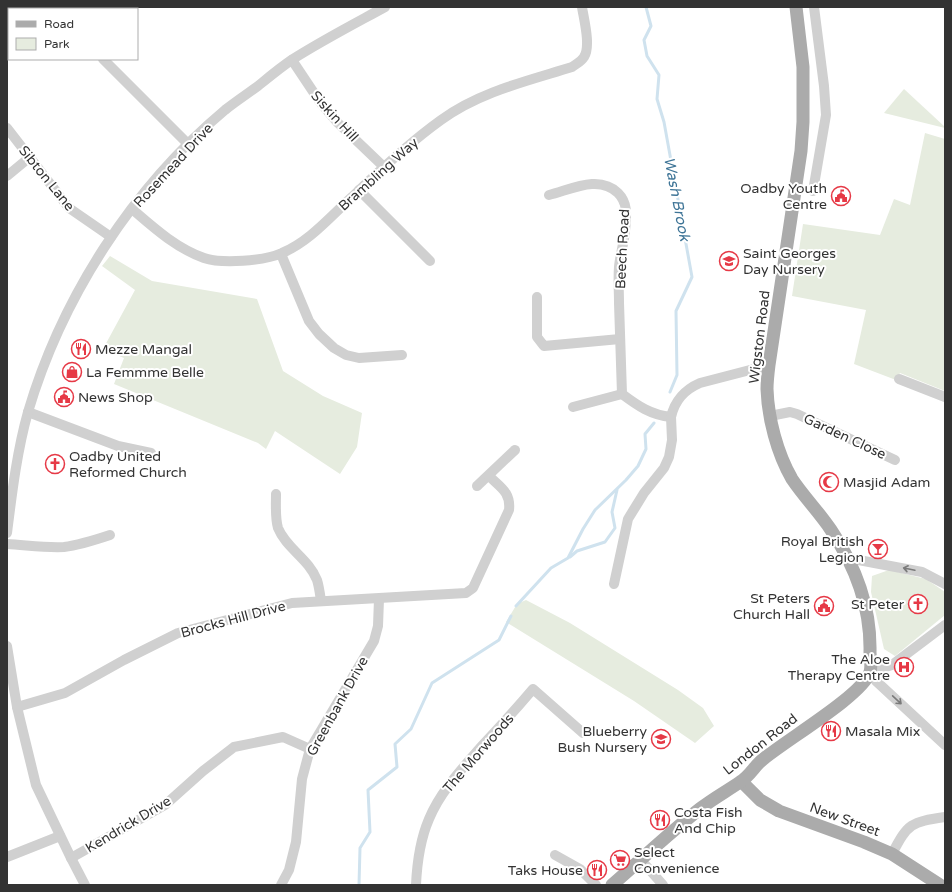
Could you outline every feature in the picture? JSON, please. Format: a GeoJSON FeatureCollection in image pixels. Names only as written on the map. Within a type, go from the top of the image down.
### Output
{"type":"FeatureCollection","features":[{"type":"Feature","properties":{"kind":"main road","name":"Wigston Road"},"geometry":{"type":"LineString","coordinates":[[796,7],[804,67],[804,122],[769,366],[767,388],[770,416],[782,457],[791,477],[803,495],[826,522],[848,558],[862,591],[870,624],[870,672]]}},
{"type":"Feature","properties":{"kind":"main road","name":"London Road"},"geometry":{"type":"LineString","coordinates":[[612,885],[677,827],[727,790],[742,782],[761,761],[837,706],[856,689],[870,672]]}},
{"type":"Feature","properties":{"kind":"main road","name":"New Street"},"geometry":{"type":"LineString","coordinates":[[742,782],[760,800],[786,814],[864,842],[892,854],[940,885]]}},
{"type":"Feature","properties":{"kind":"street","name":"Rosemead Drive"},"geometry":{"type":"LineString","coordinates":[[7,533],[12,491],[28,412],[46,361],[71,304],[111,237],[161,174],[188,144],[225,110],[292,60],[385,7]]}},
{"type":"Feature","properties":{"kind":"street","name":"Brambling Way"},"geometry":{"type":"LineString","coordinates":[[132,209],[164,236],[190,252],[206,259],[226,261],[254,260],[281,254],[304,241],[384,167],[418,138],[442,119],[465,104],[572,67],[579,63],[585,57],[587,48],[582,7]]}},
{"type":"Feature","properties":{"kind":"street"},"geometry":{"type":"LineString","coordinates":[[812,191],[826,115],[824,86],[814,7]]}},
{"type":"Feature","properties":{"kind":"street"},"geometry":{"type":"LineString","coordinates":[[104,60],[188,144]]}},
{"type":"Feature","properties":{"kind":"street","name":"Siskin Hill"},"geometry":{"type":"LineString","coordinates":[[292,60],[320,102],[338,123],[384,167]]}},
{"type":"Feature","properties":{"kind":"street","name":"Sibton Lane"},"geometry":{"type":"LineString","coordinates":[[7,128],[69,208],[111,237]]}},
{"type":"Feature","properties":{"kind":"street"},"geometry":{"type":"LineString","coordinates":[[801,151],[819,153]]}},
{"type":"Feature","properties":{"kind":"street"},"geometry":{"type":"LineString","coordinates":[[7,176],[30,157]]}},
{"type":"Feature","properties":{"kind":"street","name":"Beech Road"},"geometry":{"type":"LineString","coordinates":[[549,195],[588,184],[598,184],[618,193],[624,201],[626,213],[624,240],[619,266],[622,394]]}},
{"type":"Feature","properties":{"kind":"street"},"geometry":{"type":"LineString","coordinates":[[359,190],[430,261]]}},
{"type":"Feature","properties":{"kind":"street"},"geometry":{"type":"LineString","coordinates":[[281,254],[309,321],[319,334],[334,348],[346,355],[359,358],[402,355]]}},
{"type":"Feature","properties":{"kind":"street"},"geometry":{"type":"LineString","coordinates":[[537,297],[538,336],[544,346],[620,338]]}},
{"type":"Feature","properties":{"kind":"street"},"geometry":{"type":"LineString","coordinates":[[614,584],[628,519],[644,493],[664,468],[669,457],[672,440],[671,417],[677,401],[683,393],[700,383],[769,366]]}},
{"type":"Feature","properties":{"kind":"street"},"geometry":{"type":"LineString","coordinates":[[899,379],[945,397]]}},
{"type":"Feature","properties":{"kind":"street"},"geometry":{"type":"LineString","coordinates":[[574,407],[622,394],[650,413],[671,417]]}},
{"type":"Feature","properties":{"kind":"street"},"geometry":{"type":"LineString","coordinates":[[28,412],[118,446],[151,453]]}},
{"type":"Feature","properties":{"kind":"street","name":"Garden Close"},"geometry":{"type":"LineString","coordinates":[[770,416],[790,412],[797,414],[895,460]]}},
{"type":"Feature","properties":{"kind":"street"},"geometry":{"type":"LineString","coordinates":[[477,486],[515,450]]}},
{"type":"Feature","properties":{"kind":"street","name":"Brocks Hill Drive"},"geometry":{"type":"LineString","coordinates":[[17,707],[65,693],[124,660],[178,633],[292,603],[379,599],[466,592],[473,588],[509,510],[510,502],[508,496],[504,490],[488,476]]}},
{"type":"Feature","properties":{"kind":"street"},"geometry":{"type":"LineString","coordinates":[[276,494],[276,515],[278,528],[285,540],[311,569],[317,580],[321,601]]}},
{"type":"Feature","properties":{"kind":"street"},"geometry":{"type":"LineString","coordinates":[[7,544],[40,547],[64,547],[88,542],[110,535]]}},
{"type":"Feature","properties":{"kind":"street"},"geometry":{"type":"LineString","coordinates":[[848,558],[922,572],[945,584]]}},
{"type":"Feature","properties":{"kind":"street","name":"Greenbank Drive"},"geometry":{"type":"LineString","coordinates":[[281,885],[289,870],[296,842],[302,779],[310,749],[374,641],[378,626],[379,599]]}},
{"type":"Feature","properties":{"kind":"street"},"geometry":{"type":"LineString","coordinates":[[945,625],[892,665],[870,672],[876,681],[945,745]]}},
{"type":"Feature","properties":{"kind":"street"},"geometry":{"type":"LineString","coordinates":[[7,646],[17,707],[36,785],[85,885]]}},
{"type":"Feature","properties":{"kind":"street","name":"The Morwoods"},"geometry":{"type":"LineString","coordinates":[[416,885],[421,842],[428,820],[442,795],[459,772],[533,689],[583,733]]}},
{"type":"Feature","properties":{"kind":"street","name":"Kendrick Drive"},"geometry":{"type":"LineString","coordinates":[[71,858],[165,805],[203,771],[234,747],[283,737],[310,749]]}},
{"type":"Feature","properties":{"kind":"street"},"geometry":{"type":"LineString","coordinates":[[892,854],[904,832],[909,827],[920,821],[945,817]]}},
{"type":"Feature","properties":{"kind":"street"},"geometry":{"type":"LineString","coordinates":[[7,857],[60,836]]}},
{"type":"Feature","properties":{"kind":"street"},"geometry":{"type":"LineString","coordinates":[[555,855],[580,869],[596,885]]}},
{"type":"Feature","properties":{"kind":"street"},"geometry":{"type":"LineString","coordinates":[[641,860],[663,885]]}},
{"type":"Feature","properties":{"kind":"green space"},"geometry":{"type":"Polygon","coordinates":[[[904,89],[945,127],[945,128],[884,113],[904,89]]]}},
{"type":"Feature","properties":{"kind":"green space"},"geometry":{"type":"Polygon","coordinates":[[[925,133],[945,139],[945,391],[900,373],[896,380],[854,364],[866,310],[792,296],[803,224],[880,235],[894,199],[910,205],[925,133]]]}},
{"type":"Feature","properties":{"kind":"green space"},"geometry":{"type":"Polygon","coordinates":[[[110,256],[152,281],[257,299],[283,371],[323,396],[362,413],[357,447],[340,474],[275,431],[266,449],[258,443],[114,384],[124,358],[103,349],[135,290],[102,266],[110,256]]]}},
{"type":"Feature","properties":{"kind":"green space"},"geometry":{"type":"Polygon","coordinates":[[[889,570],[926,579],[945,592],[945,615],[895,656],[884,649],[871,592],[872,576],[889,570]]]}},
{"type":"Feature","properties":{"kind":"green space"},"geometry":{"type":"Polygon","coordinates":[[[526,600],[570,623],[678,690],[703,708],[714,726],[695,743],[634,701],[506,622],[517,604],[526,600]]]}},
{"type":"Feature","properties":{"kind":"waterway","name":"Wash Brook"},"geometry":{"type":"LineString","coordinates":[[646,7],[651,26],[644,40],[647,56],[659,75],[657,99],[664,122],[692,277],[676,311],[677,375],[670,392]]}},
{"type":"Feature","properties":{"kind":"waterway","name":"Wash Brook"},"geometry":{"type":"LineString","coordinates":[[516,606],[551,568],[568,558],[595,510],[626,480],[638,466],[646,449],[645,434],[654,423]]}},
{"type":"Feature","properties":{"kind":"waterway"},"geometry":{"type":"LineString","coordinates":[[570,557],[577,551],[605,542],[615,528],[612,512],[617,490]]}},
{"type":"Feature","properties":{"kind":"waterway"},"geometry":{"type":"LineString","coordinates":[[359,885],[360,848],[370,832],[368,790],[397,767],[395,744],[411,729],[432,683],[499,640],[511,616]]}},
{"type":"Feature","properties":{"kind":"place","name":"Oadby Youth Centre"},"geometry":{"type":"Point","coordinates":[841,196]}},
{"type":"Feature","properties":{"kind":"place","name":"Saint Georges Day Nursery"},"geometry":{"type":"Point","coordinates":[729,261]}},
{"type":"Feature","properties":{"kind":"place","name":"Mezze Mangal"},"geometry":{"type":"Point","coordinates":[81,349]}},
{"type":"Feature","properties":{"kind":"place","name":"La Femmme Belle"},"geometry":{"type":"Point","coordinates":[72,372]}},
{"type":"Feature","properties":{"kind":"place","name":"News Shop"},"geometry":{"type":"Point","coordinates":[64,397]}},
{"type":"Feature","properties":{"kind":"place","name":"Oadby United Reformed Church"},"geometry":{"type":"Point","coordinates":[55,464]}},
{"type":"Feature","properties":{"kind":"place","name":"Masjid Adam"},"geometry":{"type":"Point","coordinates":[829,482]}},
{"type":"Feature","properties":{"kind":"place","name":"Royal British Legion"},"geometry":{"type":"Point","coordinates":[878,549]}},
{"type":"Feature","properties":{"kind":"place","name":"St Peter"},"geometry":{"type":"Point","coordinates":[918,604]}},
{"type":"Feature","properties":{"kind":"place","name":"St Peters Church Hall"},"geometry":{"type":"Point","coordinates":[824,606]}},
{"type":"Feature","properties":{"kind":"place","name":"The Aloe Therapy Centre"},"geometry":{"type":"Point","coordinates":[904,667]}},
{"type":"Feature","properties":{"kind":"place","name":"Masala Mix"},"geometry":{"type":"Point","coordinates":[831,731]}},
{"type":"Feature","properties":{"kind":"place","name":"Blueberry Bush Nursery"},"geometry":{"type":"Point","coordinates":[661,739]}},
{"type":"Feature","properties":{"kind":"place","name":"Costa Fish And Chip"},"geometry":{"type":"Point","coordinates":[660,820]}},
{"type":"Feature","properties":{"kind":"place","name":"Select Convenience"},"geometry":{"type":"Point","coordinates":[620,860]}},
{"type":"Feature","properties":{"kind":"place","name":"Taks House"},"geometry":{"type":"Point","coordinates":[597,870]}}]}
